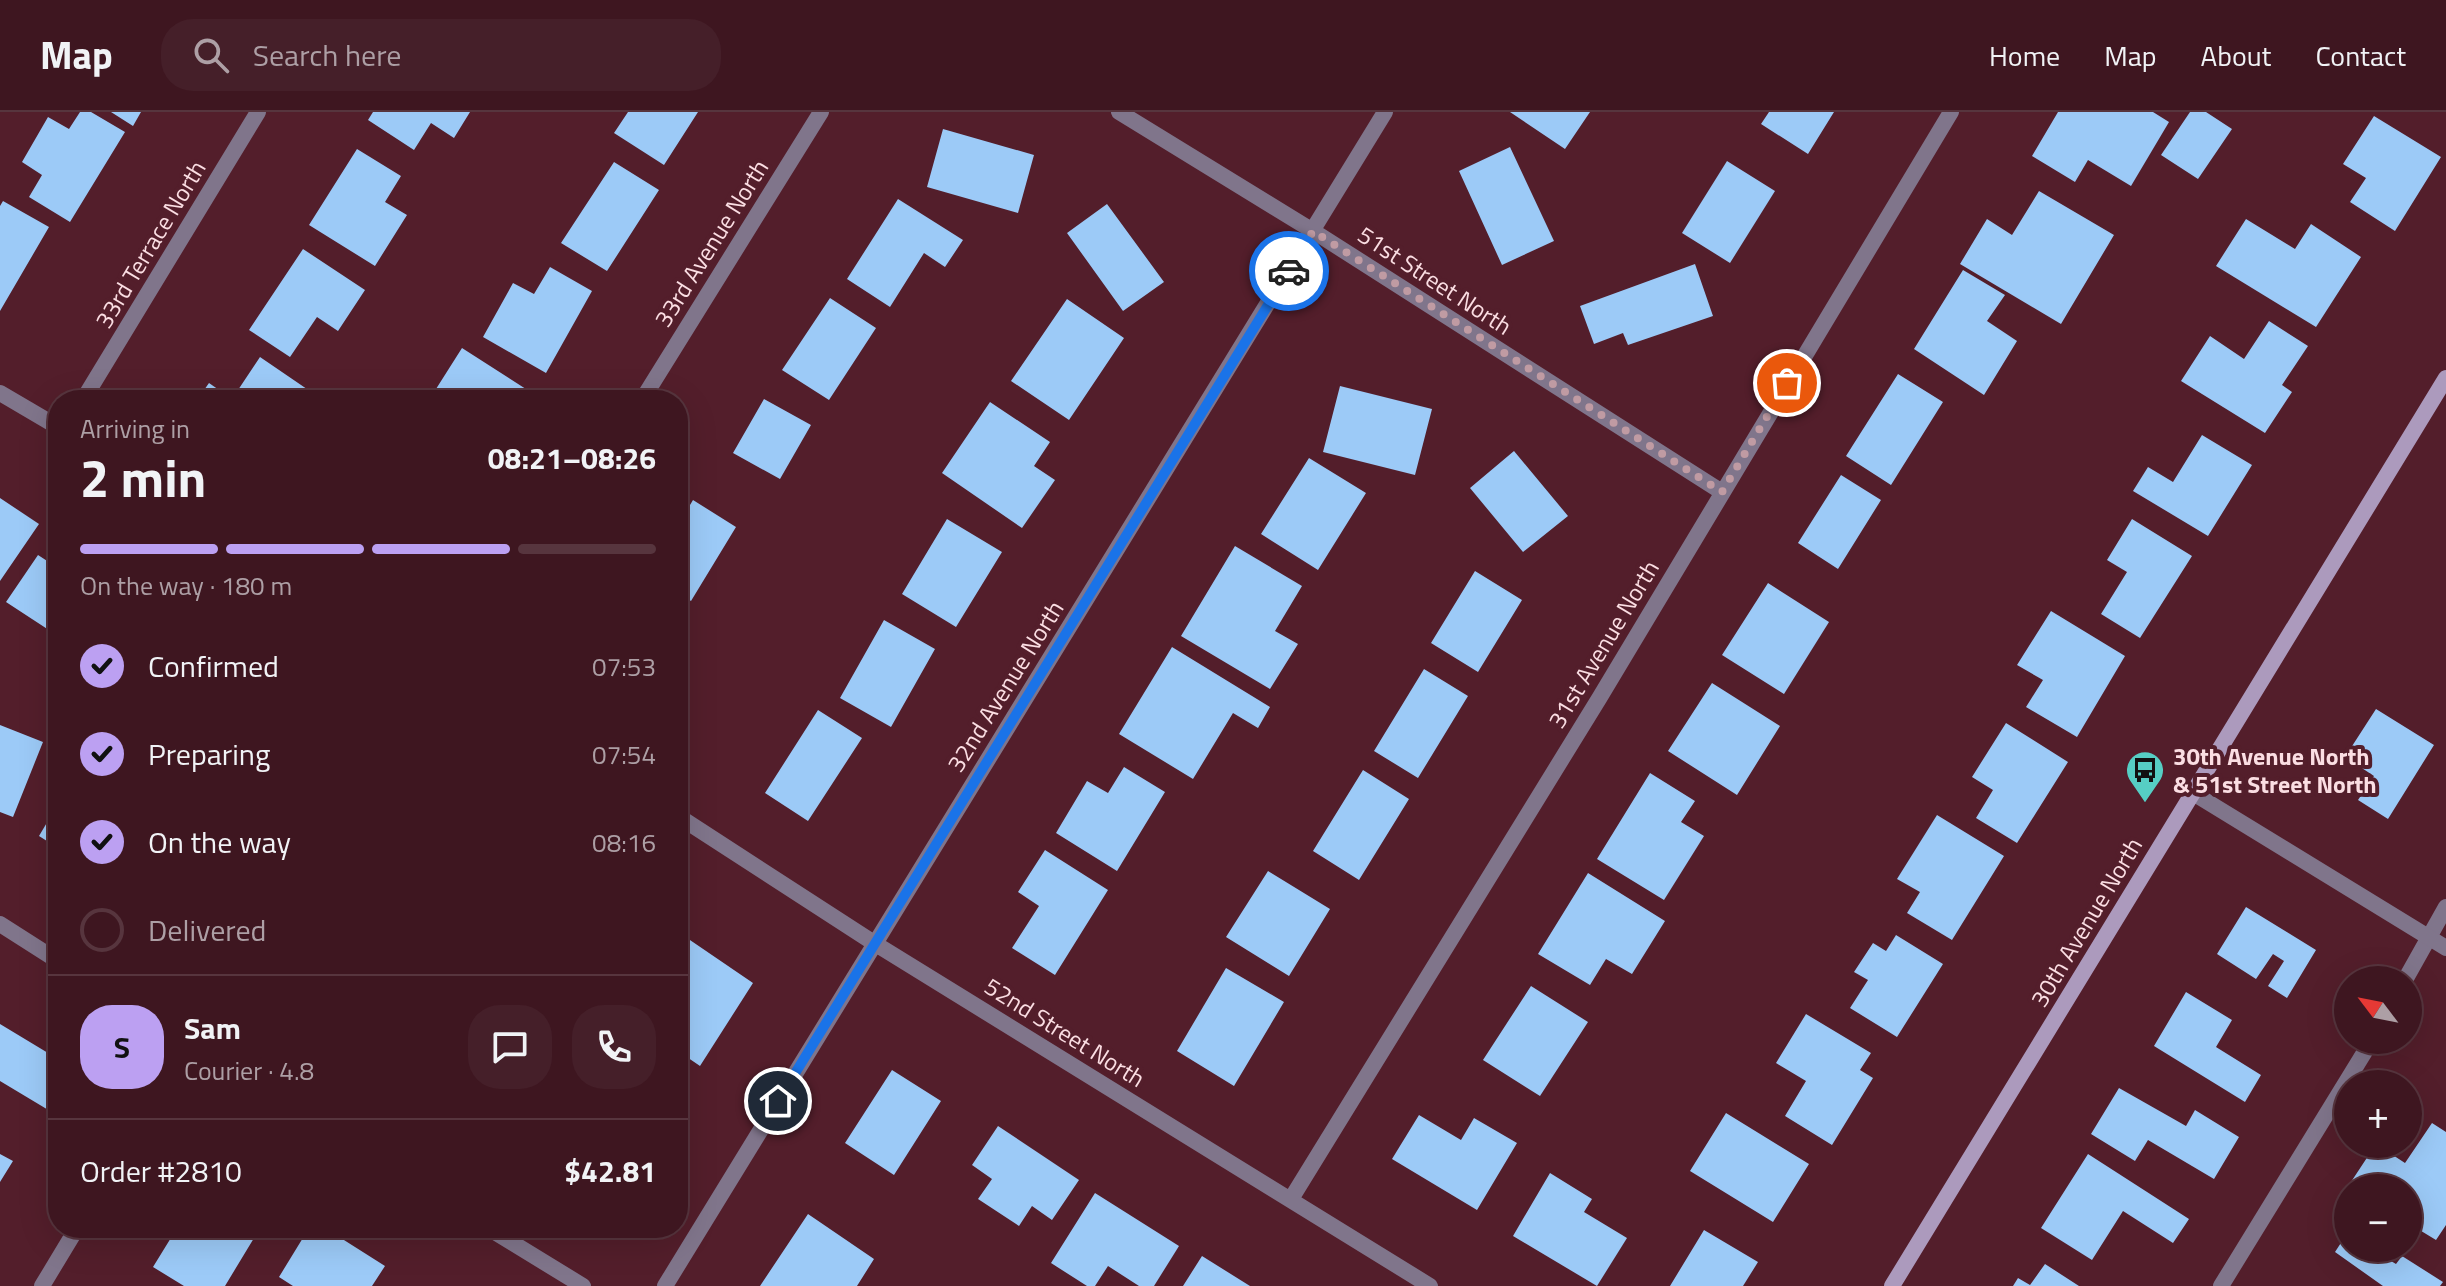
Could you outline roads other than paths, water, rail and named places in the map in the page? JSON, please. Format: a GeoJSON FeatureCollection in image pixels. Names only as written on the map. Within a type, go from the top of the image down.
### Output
{"type":"FeatureCollection","features":[{"type":"Feature","properties":{"kind":"street","name":"33rd Terrace North"},"geometry":{"type":"LineString","coordinates":[[89,390],[258,112]]}},
{"type":"Feature","properties":{"kind":"street","name":"33rd Avenue North"},"geometry":{"type":"LineString","coordinates":[[648,390],[821,112]]}},
{"type":"Feature","properties":{"kind":"street","name":"51st Street North"},"geometry":{"type":"LineString","coordinates":[[1119,112],[1313,231],[1722,492]]}},
{"type":"Feature","properties":{"kind":"street","name":"32nd Avenue North"},"geometry":{"type":"LineString","coordinates":[[665,1286],[1385,112]]}},
{"type":"Feature","properties":{"kind":"street","name":"31st Avenue North"},"geometry":{"type":"LineString","coordinates":[[1291,1199],[1951,112]]}},
{"type":"Feature","properties":{"kind":"street","name":"30th Avenue North"},"geometry":{"type":"LineString","coordinates":[[1892,1286],[2446,378]]}},
{"type":"Feature","properties":{"kind":"street"},"geometry":{"type":"LineString","coordinates":[[0,393],[48,421]]}},
{"type":"Feature","properties":{"kind":"street"},"geometry":{"type":"LineString","coordinates":[[2193,793],[2446,948]]}},
{"type":"Feature","properties":{"kind":"street","name":"52nd Street North"},"geometry":{"type":"LineString","coordinates":[[688,822],[874,943],[1430,1286]]}},
{"type":"Feature","properties":{"kind":"street"},"geometry":{"type":"LineString","coordinates":[[2413,966],[2446,907]]}},
{"type":"Feature","properties":{"kind":"street"},"geometry":{"type":"LineString","coordinates":[[0,924],[48,955]]}},
{"type":"Feature","properties":{"kind":"street"},"geometry":{"type":"LineString","coordinates":[[2221,1286],[2363,1054]]}},
{"type":"Feature","properties":{"kind":"street"},"geometry":{"type":"LineString","coordinates":[[42,1286],[71,1238]]}},
{"type":"Feature","properties":{"kind":"street"},"geometry":{"type":"LineString","coordinates":[[504,1238],[583,1286]]}},
{"type":"Feature","properties":{"kind":"place","name":"30th Avenue North & 51st Street North"},"geometry":{"type":"Point","coordinates":[2145,804]}}]}
